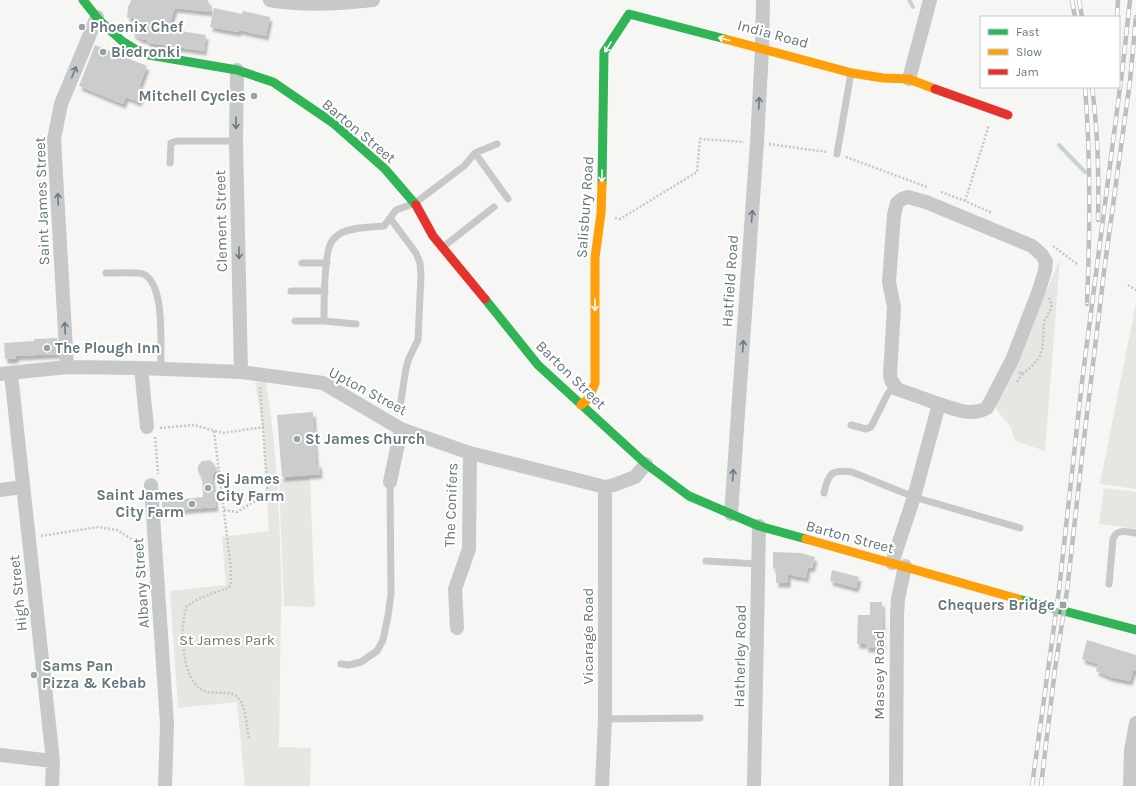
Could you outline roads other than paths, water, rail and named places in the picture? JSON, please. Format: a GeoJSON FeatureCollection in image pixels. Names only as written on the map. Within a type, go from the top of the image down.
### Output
{"type":"FeatureCollection","features":[{"type":"Feature","properties":{"kind":"main road","name":"Barton Street"},"geometry":{"type":"LineString","coordinates":[[83,0],[97,17],[122,41],[149,55],[236,70],[273,82],[333,123],[385,170],[415,203],[442,247],[538,365],[646,464],[689,496],[759,526],[899,564],[1014,598],[1136,630]]}},
{"type":"Feature","properties":{"kind":"main road","name":"India Road"},"geometry":{"type":"LineString","coordinates":[[629,14],[852,73],[883,78],[909,79],[1008,115]]}},
{"type":"Feature","properties":{"kind":"main road","name":"Salisbury Road"},"geometry":{"type":"LineString","coordinates":[[581,405],[589,398],[595,383],[595,258],[601,213],[604,52],[629,14]]}},
{"type":"Feature","properties":{"kind":"street"},"geometry":{"type":"LineString","coordinates":[[270,0],[290,3],[373,0]]}},
{"type":"Feature","properties":{"kind":"street","name":"Hatfield Road"},"geometry":{"type":"LineString","coordinates":[[731,514],[757,142],[763,0]]}},
{"type":"Feature","properties":{"kind":"street"},"geometry":{"type":"LineString","coordinates":[[909,79],[930,0]]}},
{"type":"Feature","properties":{"kind":"street","name":"Saint James Street"},"geometry":{"type":"LineString","coordinates":[[67,367],[54,139],[61,104],[97,17]]}},
{"type":"Feature","properties":{"kind":"street","name":"Clement Street"},"geometry":{"type":"LineString","coordinates":[[236,70],[241,372]]}},
{"type":"Feature","properties":{"kind":"street"},"geometry":{"type":"LineString","coordinates":[[908,197],[926,202],[1032,246],[1042,255],[1046,262],[1045,271],[1038,293],[1012,360],[1008,365],[987,408],[979,413],[970,413],[939,404],[897,389],[891,380],[890,375],[894,307],[889,282],[894,215],[897,203],[908,197]]}},
{"type":"Feature","properties":{"kind":"street","name":"Upton Street"},"geometry":{"type":"LineString","coordinates":[[5,374],[67,367],[161,368],[241,372],[323,383],[401,429],[470,453],[605,487]]}},
{"type":"Feature","properties":{"kind":"street"},"geometry":{"type":"LineString","coordinates":[[141,368],[150,428]]}},
{"type":"Feature","properties":{"kind":"street","name":"High Street"},"geometry":{"type":"LineString","coordinates":[[5,374],[23,487],[29,538],[53,761],[52,786]]}},
{"type":"Feature","properties":{"kind":"street","name":"Massey Road"},"geometry":{"type":"LineString","coordinates":[[896,786],[897,616],[899,564],[914,497],[939,404]]}},
{"type":"Feature","properties":{"kind":"street"},"geometry":{"type":"LineString","coordinates":[[390,482],[401,429]]}},
{"type":"Feature","properties":{"kind":"street","name":"The Conifers"},"geometry":{"type":"LineString","coordinates":[[457,628],[455,588],[469,548],[470,453]]}},
{"type":"Feature","properties":{"kind":"street"},"geometry":{"type":"LineString","coordinates":[[605,487],[635,477],[646,464]]}},
{"type":"Feature","properties":{"kind":"street","name":"Albany Street"},"geometry":{"type":"LineString","coordinates":[[151,485],[167,724],[165,786]]}},
{"type":"Feature","properties":{"kind":"street"},"geometry":{"type":"LineString","coordinates":[[0,490],[23,487]]}},
{"type":"Feature","properties":{"kind":"street","name":"Vicarage Road"},"geometry":{"type":"LineString","coordinates":[[602,786],[605,718],[605,487]]}},
{"type":"Feature","properties":{"kind":"street","name":"Hatherley Road"},"geometry":{"type":"LineString","coordinates":[[754,786],[759,526]]}},
{"type":"Feature","properties":{"kind":"street"},"geometry":{"type":"LineString","coordinates":[[1130,786],[1131,750],[1136,722]]}},
{"type":"Feature","properties":{"kind":"street"},"geometry":{"type":"LineString","coordinates":[[0,755],[53,761]]}},
{"type":"Feature","properties":{"kind":"lane"},"geometry":{"type":"LineString","coordinates":[[837,154],[852,73]]}},
{"type":"Feature","properties":{"kind":"lane"},"geometry":{"type":"LineString","coordinates":[[170,163],[171,143],[176,140],[236,141]]}},
{"type":"Feature","properties":{"kind":"lane"},"geometry":{"type":"LineString","coordinates":[[324,321],[328,250],[331,242],[335,238],[353,229],[384,226],[396,210],[415,203],[464,166],[475,153],[497,144]]}},
{"type":"Feature","properties":{"kind":"lane"},"geometry":{"type":"LineString","coordinates":[[475,153],[508,199]]}},
{"type":"Feature","properties":{"kind":"lane"},"geometry":{"type":"LineString","coordinates":[[442,247],[494,207]]}},
{"type":"Feature","properties":{"kind":"lane"},"geometry":{"type":"LineString","coordinates":[[390,218],[416,254],[420,262],[418,340],[406,368],[400,407]]}},
{"type":"Feature","properties":{"kind":"lane"},"geometry":{"type":"LineString","coordinates":[[302,263],[327,263]]}},
{"type":"Feature","properties":{"kind":"lane"},"geometry":{"type":"LineString","coordinates":[[106,273],[142,274],[148,277],[152,283],[157,294],[160,314],[161,368]]}},
{"type":"Feature","properties":{"kind":"lane"},"geometry":{"type":"LineString","coordinates":[[292,291],[325,291]]}},
{"type":"Feature","properties":{"kind":"lane"},"geometry":{"type":"LineString","coordinates":[[295,321],[324,321],[356,324]]}},
{"type":"Feature","properties":{"kind":"lane"},"geometry":{"type":"LineString","coordinates":[[852,425],[866,429],[871,428],[887,395],[894,385]]}},
{"type":"Feature","properties":{"kind":"lane"},"geometry":{"type":"LineString","coordinates":[[824,493],[828,478],[831,474],[842,470],[852,472],[914,497],[1020,528]]}},
{"type":"Feature","properties":{"kind":"lane"},"geometry":{"type":"LineString","coordinates":[[341,664],[349,665],[361,662],[377,651],[383,640],[392,594],[390,482]]}},
{"type":"Feature","properties":{"kind":"lane"},"geometry":{"type":"LineString","coordinates":[[1109,584],[1113,539],[1115,534],[1124,531],[1136,533]]}},
{"type":"Feature","properties":{"kind":"lane"},"geometry":{"type":"LineString","coordinates":[[706,561],[758,564]]}},
{"type":"Feature","properties":{"kind":"lane"},"geometry":{"type":"LineString","coordinates":[[605,718],[700,718]]}},
{"type":"Feature","properties":{"kind":"waterway"},"geometry":{"type":"LineString","coordinates":[[909,0],[913,7]]}},
{"type":"Feature","properties":{"kind":"waterway"},"geometry":{"type":"LineString","coordinates":[[1059,145],[1085,172]]}},
{"type":"Feature","properties":{"kind":"railway"},"geometry":{"type":"LineString","coordinates":[[1072,0],[1075,16]]}},
{"type":"Feature","properties":{"kind":"railway"},"geometry":{"type":"LineString","coordinates":[[1079,0],[1082,16]]}},
{"type":"Feature","properties":{"kind":"railway"},"geometry":{"type":"LineString","coordinates":[[1117,16],[1118,0]]}},
{"type":"Feature","properties":{"kind":"railway"},"geometry":{"type":"LineString","coordinates":[[1120,87],[1130,0]]}},
{"type":"Feature","properties":{"kind":"railway"},"geometry":{"type":"LineString","coordinates":[[1041,786],[1055,669],[1067,591],[1105,264],[1130,81],[1136,17]]}},
{"type":"Feature","properties":{"kind":"railway"},"geometry":{"type":"LineString","coordinates":[[1085,88],[1089,196],[1087,304]]}},
{"type":"Feature","properties":{"kind":"railway"},"geometry":{"type":"LineString","coordinates":[[1092,88],[1098,154],[1098,220]]}},
{"type":"Feature","properties":{"kind":"railway"},"geometry":{"type":"LineString","coordinates":[[1032,786],[1059,590],[1082,382],[1120,88]]}},
{"type":"Feature","properties":{"kind":"place","name":"Phoenix Chef"},"geometry":{"type":"Point","coordinates":[82,27]}},
{"type":"Feature","properties":{"kind":"place","name":"Biedronki"},"geometry":{"type":"Point","coordinates":[103,52]}},
{"type":"Feature","properties":{"kind":"place","name":"Mitchell Cycles"},"geometry":{"type":"Point","coordinates":[254,96]}},
{"type":"Feature","properties":{"kind":"place","name":"The Plough Inn"},"geometry":{"type":"Point","coordinates":[47,348]}},
{"type":"Feature","properties":{"kind":"place","name":"St James Church"},"geometry":{"type":"Point","coordinates":[297,439]}},
{"type":"Feature","properties":{"kind":"place","name":"Sj James City Farm"},"geometry":{"type":"Point","coordinates":[208,488]}},
{"type":"Feature","properties":{"kind":"place","name":"Saint James City Farm"},"geometry":{"type":"Point","coordinates":[192,504]}},
{"type":"Feature","properties":{"kind":"place","name":"Chequers Bridge"},"geometry":{"type":"Point","coordinates":[1063,605]}},
{"type":"Feature","properties":{"kind":"place","name":"Sams Pan Pizza & Kebab"},"geometry":{"type":"Point","coordinates":[34,675]}},
{"type":"Feature","properties":{"kind":"park label","name":"St James Park"},"geometry":{"type":"Point","coordinates":[227,640]}}]}
